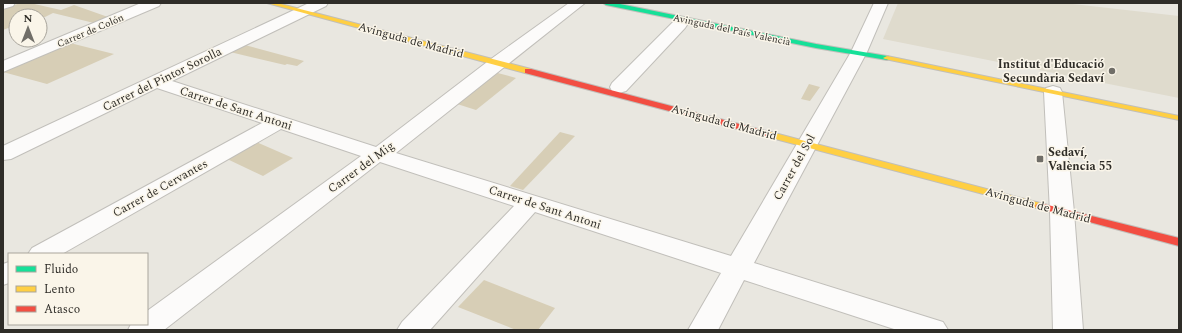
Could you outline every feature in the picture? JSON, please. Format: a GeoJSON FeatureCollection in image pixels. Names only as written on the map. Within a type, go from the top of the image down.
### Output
{"type":"FeatureCollection","features":[{"type":"Feature","properties":{"kind":"street"},"geometry":{"type":"LineString","coordinates":[[3,5],[8,3]]}},
{"type":"Feature","properties":{"kind":"street","name":"Carrer de Colón"},"geometry":{"type":"LineString","coordinates":[[3,67],[154,3]]}},
{"type":"Feature","properties":{"kind":"street","name":"Avinguda de Madrid"},"geometry":{"type":"LineString","coordinates":[[270,3],[1179,242]]}},
{"type":"Feature","properties":{"kind":"street","name":"Carrer del Pintor Sorolla"},"geometry":{"type":"LineString","coordinates":[[3,154],[321,3]]}},
{"type":"Feature","properties":{"kind":"street","name":"Carrer del Mig"},"geometry":{"type":"LineString","coordinates":[[143,330],[377,154],[388,149],[497,63],[578,3]]}},
{"type":"Feature","properties":{"kind":"street","name":"Avinguda del País Valencià"},"geometry":{"type":"LineString","coordinates":[[606,3],[816,46],[859,52],[1179,118]]}},
{"type":"Feature","properties":{"kind":"street","name":"Carrer del Sol"},"geometry":{"type":"LineString","coordinates":[[703,330],[859,52],[881,3]]}},
{"type":"Feature","properties":{"kind":"street"},"geometry":{"type":"LineString","coordinates":[[619,87],[679,25]]}},
{"type":"Feature","properties":{"kind":"street","name":"Avinguda del País Valencià"},"geometry":{"type":"LineString","coordinates":[[831,39],[859,52]]}},
{"type":"Feature","properties":{"kind":"street"},"geometry":{"type":"LineString","coordinates":[[3,51],[26,58]]}},
{"type":"Feature","properties":{"kind":"street","name":"Carrer de Sant Antoni"},"geometry":{"type":"LineString","coordinates":[[157,82],[530,203],[933,330]]}},
{"type":"Feature","properties":{"kind":"street"},"geometry":{"type":"LineString","coordinates":[[1052,92],[1062,212],[1068,330]]}},
{"type":"Feature","properties":{"kind":"street","name":"Carrer de Cervantes"},"geometry":{"type":"LineString","coordinates":[[43,253],[279,122]]}},
{"type":"Feature","properties":{"kind":"street"},"geometry":{"type":"LineString","coordinates":[[412,330],[530,203]]}},
{"type":"Feature","properties":{"kind":"shaded area"},"geometry":{"type":"Polygon","coordinates":[[[20,3],[30,3],[61,10],[74,5],[108,17],[94,23],[53,13],[48,16],[48,8],[8,8],[8,28],[3,30],[3,9],[20,3]]]}},
{"type":"Feature","properties":{"kind":"shaded area","name":"Institut d'Educació Secundària Sedaví"},"geometry":{"type":"Polygon","coordinates":[[[898,3],[1064,3],[1179,16],[1179,98],[883,39],[898,3]]]}},
{"type":"Feature","properties":{"kind":"shaded area"},"geometry":{"type":"Polygon","coordinates":[[[70,43],[114,54],[47,84],[3,72],[70,43]]]}},
{"type":"Feature","properties":{"kind":"shaded area"},"geometry":{"type":"Polygon","coordinates":[[[245,45],[304,61],[297,66],[285,65],[230,52],[245,45]]]}},
{"type":"Feature","properties":{"kind":"shaded area"},"geometry":{"type":"Polygon","coordinates":[[[494,72],[516,78],[476,110],[454,103],[494,72]]]}},
{"type":"Feature","properties":{"kind":"shaded area"},"geometry":{"type":"Polygon","coordinates":[[[809,84],[820,87],[810,101],[801,99],[809,84]]]}},
{"type":"Feature","properties":{"kind":"shaded area"},"geometry":{"type":"Polygon","coordinates":[[[560,132],[575,136],[523,190],[510,186],[560,132]]]}},
{"type":"Feature","properties":{"kind":"shaded area"},"geometry":{"type":"Polygon","coordinates":[[[254,141],[293,158],[263,176],[225,158],[254,141]]]}},
{"type":"Feature","properties":{"kind":"shaded area"},"geometry":{"type":"Polygon","coordinates":[[[484,280],[555,308],[538,330],[516,330],[458,307],[484,280]]]}},
{"type":"Feature","properties":{"kind":"traffic: fast"},"geometry":{"type":"LineString","coordinates":[[606,3],[816,46],[887,58]]}},
{"type":"Feature","properties":{"kind":"traffic: slow"},"geometry":{"type":"LineString","coordinates":[[270,3],[528,71]]}},
{"type":"Feature","properties":{"kind":"traffic: slow"},"geometry":{"type":"LineString","coordinates":[[887,58],[1179,118]]}},
{"type":"Feature","properties":{"kind":"traffic: slow"},"geometry":{"type":"LineString","coordinates":[[767,134],[1040,206]]}},
{"type":"Feature","properties":{"kind":"traffic: jam"},"geometry":{"type":"LineString","coordinates":[[528,71],[767,134]]}},
{"type":"Feature","properties":{"kind":"traffic: jam"},"geometry":{"type":"LineString","coordinates":[[1040,206],[1179,242]]}},
{"type":"Feature","properties":{"kind":"place","name":"Institut d'Educació Secundària Sedaví"},"geometry":{"type":"Point","coordinates":[1112,71]}},
{"type":"Feature","properties":{"kind":"place","name":"Sedaví, València 55"},"geometry":{"type":"Point","coordinates":[1040,159]}}]}
